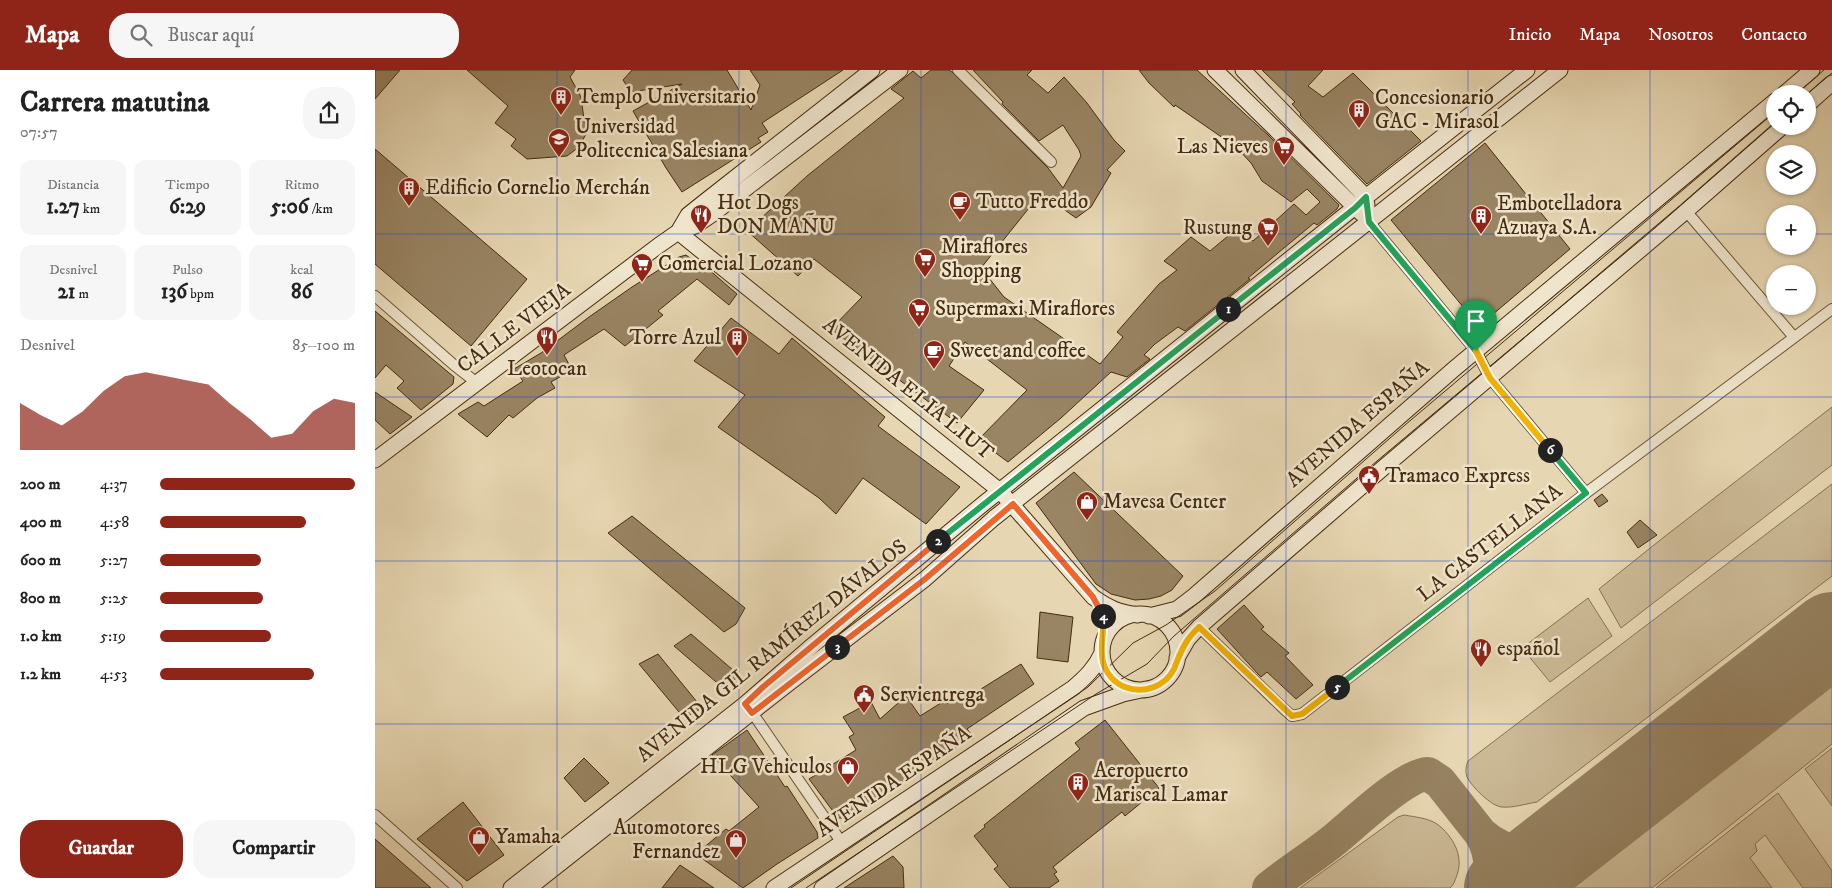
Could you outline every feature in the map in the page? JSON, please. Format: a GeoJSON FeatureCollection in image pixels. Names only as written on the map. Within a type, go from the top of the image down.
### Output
{"type":"FeatureCollection","features":[{"type":"Feature","properties":{"kind":"main road","name":"CALLE VIEJA"},"geometry":{"type":"LineString","coordinates":[[678,232],[688,215],[872,70]]}},
{"type":"Feature","properties":{"kind":"main road","name":"CALLE VIEJA"},"geometry":{"type":"LineString","coordinates":[[376,459],[678,232],[695,226],[714,213],[900,70]]}},
{"type":"Feature","properties":{"kind":"main road"},"geometry":{"type":"LineString","coordinates":[[1215,70],[1369,222]]}},
{"type":"Feature","properties":{"kind":"main road","name":"AVENIDA GIL RAMÍREZ DÁVALOS"},"geometry":{"type":"LineString","coordinates":[[529,888],[749,708],[813,645],[1000,491],[1527,70]]}},
{"type":"Feature","properties":{"kind":"main road","name":"AVENIDA GIL RAMÍREZ DÁVALOS"},"geometry":{"type":"LineString","coordinates":[[511,888],[749,708],[925,579],[1013,504],[1560,70]]}},
{"type":"Feature","properties":{"kind":"main road"},"geometry":{"type":"LineString","coordinates":[[1794,85],[1812,70]]}},
{"type":"Feature","properties":{"kind":"main road"},"geometry":{"type":"LineString","coordinates":[[1236,90],[1246,73],[1366,197],[1369,222]]}},
{"type":"Feature","properties":{"kind":"main road"},"geometry":{"type":"LineString","coordinates":[[1816,97],[1832,83]]}},
{"type":"Feature","properties":{"kind":"main road","name":"AVENIDA ESPAÑA"},"geometry":{"type":"LineString","coordinates":[[1144,615],[1177,609],[1194,596],[1364,446],[1766,109]]}},
{"type":"Feature","properties":{"kind":"main road"},"geometry":{"type":"LineString","coordinates":[[822,888],[1084,708],[1123,694],[1146,689],[1157,685],[1167,678],[1174,669],[1177,658],[1188,639],[1199,627],[1773,135]]}},
{"type":"Feature","properties":{"kind":"main road","name":"AVENIDA ELIA LIUT"},"geometry":{"type":"LineString","coordinates":[[678,232],[1000,491],[1093,597],[1103,615],[1105,627],[1103,647]]}},
{"type":"Feature","properties":{"kind":"main road","name":"AVENIDA ELIA LIUT"},"geometry":{"type":"LineString","coordinates":[[1093,597],[1107,607],[1119,612],[1144,615]]}},
{"type":"Feature","properties":{"kind":"main road"},"geometry":{"type":"LineString","coordinates":[[1146,689],[1136,690],[1116,683],[1106,669],[1103,647],[1108,631],[1116,623],[1127,617],[1144,615],[1166,625],[1174,636],[1177,646],[1177,658]]}},
{"type":"Feature","properties":{"kind":"main road","name":"AVENIDA ESPAÑA"},"geometry":{"type":"LineString","coordinates":[[775,888],[1073,688],[1096,665],[1103,647]]}},
{"type":"Feature","properties":{"kind":"street"},"geometry":{"type":"LineString","coordinates":[[872,70],[883,83]]}},
{"type":"Feature","properties":{"kind":"street"},"geometry":{"type":"LineString","coordinates":[[958,70],[1051,162]]}},
{"type":"Feature","properties":{"kind":"street"},"geometry":{"type":"LineString","coordinates":[[809,118],[821,130]]}},
{"type":"Feature","properties":{"kind":"street"},"geometry":{"type":"LineString","coordinates":[[1686,211],[1793,336]]}},
{"type":"Feature","properties":{"kind":"street"},"geometry":{"type":"LineString","coordinates":[[1369,222],[1476,351],[1490,378],[1586,493]]}},
{"type":"Feature","properties":{"kind":"street"},"geometry":{"type":"LineString","coordinates":[[375,296],[477,383]]}},
{"type":"Feature","properties":{"kind":"street","name":"LA CASTELLANA"},"geometry":{"type":"LineString","coordinates":[[1199,627],[1292,716],[1302,714],[1586,493],[1793,336],[1832,309]]}},
{"type":"Feature","properties":{"kind":"street"},"geometry":{"type":"LineString","coordinates":[[749,708],[842,843]]}},
{"type":"Feature","properties":{"kind":"street"},"geometry":{"type":"LineString","coordinates":[[375,815],[457,888]]}},
{"type":"Feature","properties":{"kind":"shaded area"},"geometry":{"type":"Polygon","coordinates":[[[1832,407],[1832,465],[1621,628],[1599,589],[1832,407]]]}},
{"type":"Feature","properties":{"kind":"shaded area"},"geometry":{"type":"Polygon","coordinates":[[[1832,484],[1832,576],[1537,802],[1510,807],[1498,806],[1482,795],[1469,781],[1466,775],[1468,761],[1832,484]]]}},
{"type":"Feature","properties":{"kind":"shaded area"},"geometry":{"type":"Polygon","coordinates":[[[1588,598],[1612,636],[1550,682],[1522,648],[1588,598]]]}},
{"type":"Feature","properties":{"kind":"shaded area"},"geometry":{"type":"Polygon","coordinates":[[[1832,682],[1832,744],[1652,888],[1567,888],[1832,682]]]}},
{"type":"Feature","properties":{"kind":"shaded area"},"geometry":{"type":"Polygon","coordinates":[[[1832,748],[1832,806],[1805,769],[1832,748]]]}},
{"type":"Feature","properties":{"kind":"shaded area"},"geometry":{"type":"Polygon","coordinates":[[[1778,793],[1832,871],[1832,888],[1803,888],[1765,835],[1755,844],[1757,851],[1750,858],[1772,888],[1656,888],[1778,793]]]}},
{"type":"Feature","properties":{"kind":"shaded area"},"geometry":{"type":"Polygon","coordinates":[[[1404,815],[1421,818],[1437,824],[1452,840],[1458,854],[1459,868],[1453,885],[1450,888],[1300,888],[1398,817],[1404,815]]]}},
{"type":"Feature","properties":{"kind":"building"},"geometry":{"type":"Polygon","coordinates":[[[375,70],[400,70],[375,99],[375,70]]]}},
{"type":"Feature","properties":{"kind":"building"},"geometry":{"type":"Polygon","coordinates":[[[467,70],[575,70],[570,77],[581,97],[586,134],[579,147],[567,156],[527,159],[511,146],[516,139],[495,123],[508,106],[467,70]]]}},
{"type":"Feature","properties":{"kind":"building"},"geometry":{"type":"Polygon","coordinates":[[[632,70],[727,70],[751,110],[760,85],[750,70],[843,70],[762,123],[768,132],[758,138],[761,142],[682,192],[633,111],[682,84],[631,92],[623,80],[632,70]]]}},
{"type":"Feature","properties":{"kind":"building"},"geometry":{"type":"Polygon","coordinates":[[[931,70],[949,70],[952,72],[1048,168],[1063,188],[1081,156],[1063,125],[1039,141],[1002,104],[1003,102],[973,70],[1032,70],[1027,75],[1048,93],[1064,77],[1125,151],[1107,170],[1111,173],[1091,207],[1076,218],[1041,193],[981,268],[1004,297],[1100,364],[1123,337],[1117,332],[1159,284],[1177,270],[1164,261],[1191,237],[1210,251],[1234,231],[1253,241],[1294,204],[1306,215],[1320,202],[1307,189],[1291,202],[1262,181],[1251,163],[1236,147],[1175,105],[1174,107],[1149,83],[1139,70],[1197,70],[1268,135],[1339,205],[1337,209],[1317,225],[1314,223],[1248,278],[1250,279],[1185,331],[1178,327],[1155,344],[1144,355],[1150,359],[1127,377],[1111,372],[1061,418],[1008,462],[978,440],[1027,390],[965,342],[949,366],[984,390],[957,423],[831,329],[862,297],[814,259],[798,276],[747,231],[807,176],[904,98],[891,89],[913,71],[921,78],[931,70]]]}},
{"type":"Feature","properties":{"kind":"building","name":"Concesionario GAC - Mirasol"},"geometry":{"type":"Polygon","coordinates":[[[1262,70],[1323,70],[1308,86],[1323,97],[1353,73],[1421,141],[1367,184],[1300,115],[1292,104],[1295,102],[1262,70]]]}},
{"type":"Feature","properties":{"kind":"building","name":"Embotelladora Azuaya S.A."},"geometry":{"type":"Polygon","coordinates":[[[1485,143],[1570,249],[1479,326],[1391,220],[1485,143]]]}},
{"type":"Feature","properties":{"kind":"building","name":"Edificio Cornelio Merchán"},"geometry":{"type":"Polygon","coordinates":[[[375,149],[527,279],[471,346],[375,264],[375,149]]]}},
{"type":"Feature","properties":{"kind":"building"},"geometry":{"type":"Polygon","coordinates":[[[686,255],[706,270],[707,268],[737,294],[729,305],[697,279],[658,311],[663,315],[625,346],[604,329],[564,355],[572,370],[551,382],[555,388],[537,398],[513,418],[509,415],[487,437],[458,414],[478,402],[484,406],[523,381],[514,369],[541,353],[632,287],[679,257],[686,255]]]}},
{"type":"Feature","properties":{"kind":"building"},"geometry":{"type":"Polygon","coordinates":[[[375,311],[454,377],[453,384],[421,410],[397,388],[404,381],[386,365],[375,378],[375,311]]]}},
{"type":"Feature","properties":{"kind":"building"},"geometry":{"type":"Polygon","coordinates":[[[731,318],[779,354],[792,338],[885,417],[878,426],[960,487],[926,524],[863,478],[836,514],[819,498],[718,427],[745,395],[694,361],[731,318]]]}},
{"type":"Feature","properties":{"kind":"building"},"geometry":{"type":"Polygon","coordinates":[[[375,392],[412,417],[390,434],[375,420],[375,392]]]}},
{"type":"Feature","properties":{"kind":"building","name":"Mavesa Center"},"geometry":{"type":"Polygon","coordinates":[[[1074,472],[1183,576],[1172,590],[1161,596],[1135,600],[1111,594],[1096,584],[1036,503],[1074,472]]]}},
{"type":"Feature","properties":{"kind":"building"},"geometry":{"type":"Polygon","coordinates":[[[1602,494],[1608,501],[1599,507],[1594,500],[1602,494]]]}},
{"type":"Feature","properties":{"kind":"building"},"geometry":{"type":"Polygon","coordinates":[[[632,516],[745,608],[736,624],[724,632],[608,533],[632,516]]]}},
{"type":"Feature","properties":{"kind":"building"},"geometry":{"type":"Polygon","coordinates":[[[1640,520],[1657,535],[1638,548],[1627,532],[1640,520]]]}},
{"type":"Feature","properties":{"kind":"building"},"geometry":{"type":"Polygon","coordinates":[[[1244,605],[1264,627],[1261,629],[1289,653],[1285,656],[1313,685],[1296,699],[1267,672],[1261,677],[1217,629],[1244,605]]]}},
{"type":"Feature","properties":{"kind":"building"},"geometry":{"type":"Polygon","coordinates":[[[1040,612],[1073,617],[1068,662],[1037,658],[1040,612]]]}},
{"type":"Feature","properties":{"kind":"building"},"geometry":{"type":"Polygon","coordinates":[[[691,634],[740,676],[722,687],[674,646],[691,634]]]}},
{"type":"Feature","properties":{"kind":"building"},"geometry":{"type":"Polygon","coordinates":[[[658,654],[702,708],[684,718],[639,664],[658,654]]]}},
{"type":"Feature","properties":{"kind":"building"},"geometry":{"type":"Polygon","coordinates":[[[1021,664],[1034,684],[967,729],[974,738],[946,752],[850,818],[838,818],[809,779],[856,750],[849,737],[854,734],[843,717],[871,702],[880,719],[906,696],[920,716],[944,701],[946,704],[971,692],[973,694],[1021,664]]]}},
{"type":"Feature","properties":{"kind":"building","name":"Aeropuerto Mariscal Lamar"},"geometry":{"type":"Polygon","coordinates":[[[1105,720],[1159,788],[1125,816],[1122,812],[1053,867],[1057,872],[1054,874],[1059,881],[1049,888],[1010,888],[994,869],[998,866],[974,836],[985,827],[984,825],[1080,749],[1075,743],[1105,720]]]}},
{"type":"Feature","properties":{"kind":"building"},"geometry":{"type":"Polygon","coordinates":[[[747,730],[785,787],[787,786],[817,832],[818,838],[743,888],[696,854],[726,829],[729,831],[759,807],[712,755],[747,730]]]}},
{"type":"Feature","properties":{"kind":"building"},"geometry":{"type":"Polygon","coordinates":[[[584,758],[609,783],[585,802],[564,778],[584,758]]]}},
{"type":"Feature","properties":{"kind":"building"},"geometry":{"type":"Polygon","coordinates":[[[463,802],[504,855],[467,881],[417,839],[463,802]]]}},
{"type":"Feature","properties":{"kind":"building"},"geometry":{"type":"Polygon","coordinates":[[[375,839],[431,888],[375,888],[375,839]]]}},
{"type":"Feature","properties":{"kind":"building"},"geometry":{"type":"Polygon","coordinates":[[[893,856],[903,867],[904,888],[844,888],[893,856]]]}},
{"type":"Feature","properties":{"kind":"building"},"geometry":{"type":"Polygon","coordinates":[[[680,865],[714,888],[662,888],[680,865]]]}},
{"type":"Feature","properties":{"kind":"taxiway"},"geometry":{"type":"LineString","coordinates":[[1269,888],[1326,846],[1379,801],[1406,782],[1418,776],[1428,774],[1440,782],[1481,834],[1487,847],[1490,861],[1487,888]]}},
{"type":"Feature","properties":{"kind":"taxiway"},"geometry":{"type":"LineString","coordinates":[[1481,834],[1503,848],[1526,852],[1549,848],[1572,837]]}},
{"type":"Feature","properties":{"kind":"runway"},"geometry":{"type":"LineString","coordinates":[[1506,888],[1832,634]]}},
{"type":"Feature","properties":{"kind":"tram line"},"geometry":{"type":"LineString","coordinates":[[1806,85],[1824,70]]}},
{"type":"Feature","properties":{"kind":"tram line"},"geometry":{"type":"LineString","coordinates":[[1816,86],[1832,73]]}},
{"type":"Feature","properties":{"kind":"tram line"},"geometry":{"type":"LineString","coordinates":[[791,888],[1088,687],[1133,643],[1166,625],[1215,591],[1405,425],[1766,120]]}},
{"type":"Feature","properties":{"kind":"tram line"},"geometry":{"type":"LineString","coordinates":[[806,888],[1096,694],[1147,664],[1174,636],[1371,466],[1655,228],[1766,131]]}},
{"type":"Feature","properties":{"kind":"place","name":"Templo Universitario"},"geometry":{"type":"Point","coordinates":[561,116]}},
{"type":"Feature","properties":{"kind":"place","name":"Concesionario GAC - Mirasol"},"geometry":{"type":"Point","coordinates":[1359,129]}},
{"type":"Feature","properties":{"kind":"place","name":"Universidad Politecnica Salesiana"},"geometry":{"type":"Point","coordinates":[559,158]}},
{"type":"Feature","properties":{"kind":"place","name":"Las Nieves"},"geometry":{"type":"Point","coordinates":[1284,166]}},
{"type":"Feature","properties":{"kind":"place","name":"Edificio Cornelio Merchán"},"geometry":{"type":"Point","coordinates":[409,207]}},
{"type":"Feature","properties":{"kind":"place","name":"Tutto Freddo"},"geometry":{"type":"Point","coordinates":[960,221]}},
{"type":"Feature","properties":{"kind":"place","name":"Hot Dogs DON MAÑU"},"geometry":{"type":"Point","coordinates":[701,234]}},
{"type":"Feature","properties":{"kind":"place","name":"Embotelladora Azuaya S.A."},"geometry":{"type":"Point","coordinates":[1481,235]}},
{"type":"Feature","properties":{"kind":"place","name":"Rustung"},"geometry":{"type":"Point","coordinates":[1268,247]}},
{"type":"Feature","properties":{"kind":"place","name":"Miraflores Shopping"},"geometry":{"type":"Point","coordinates":[925,278]}},
{"type":"Feature","properties":{"kind":"place","name":"Comercial Lozano"},"geometry":{"type":"Point","coordinates":[642,283]}},
{"type":"Feature","properties":{"kind":"place","name":"Supermaxi Miraflores"},"geometry":{"type":"Point","coordinates":[919,328]}},
{"type":"Feature","properties":{"kind":"place","name":"Leotocan"},"geometry":{"type":"Point","coordinates":[547,356]}},
{"type":"Feature","properties":{"kind":"place","name":"Torre Azul"},"geometry":{"type":"Point","coordinates":[737,357]}},
{"type":"Feature","properties":{"kind":"place","name":"Sweet and coffee"},"geometry":{"type":"Point","coordinates":[934,370]}},
{"type":"Feature","properties":{"kind":"place","name":"Tramaco Express"},"geometry":{"type":"Point","coordinates":[1369,495]}},
{"type":"Feature","properties":{"kind":"place","name":"Mavesa Center"},"geometry":{"type":"Point","coordinates":[1087,521]}},
{"type":"Feature","properties":{"kind":"place","name":"español"},"geometry":{"type":"Point","coordinates":[1481,668]}},
{"type":"Feature","properties":{"kind":"place","name":"Servientrega"},"geometry":{"type":"Point","coordinates":[864,714]}},
{"type":"Feature","properties":{"kind":"place","name":"HLG Vehiculos"},"geometry":{"type":"Point","coordinates":[848,786]}},
{"type":"Feature","properties":{"kind":"place","name":"Aeropuerto Mariscal Lamar"},"geometry":{"type":"Point","coordinates":[1078,802]}},
{"type":"Feature","properties":{"kind":"place","name":"Yamaha"},"geometry":{"type":"Point","coordinates":[479,856]}},
{"type":"Feature","properties":{"kind":"place","name":"Automotores Fernandez"},"geometry":{"type":"Point","coordinates":[736,859]}},
{"type":"Feature","properties":{"kind":"route"},"geometry":{"type":"LineString","coordinates":[[1366,197],[1369,222],[1476,351],[1490,378],[1586,493],[1302,714],[1292,716],[1199,627],[1188,639],[1177,658],[1174,669],[1167,678],[1157,685],[1136,690],[1116,683],[1103,662],[1102,653],[1105,627],[1103,615],[1093,597],[1013,504],[994,518],[925,579],[752,713],[745,704],[983,504],[1355,208],[1366,197]]}}]}
